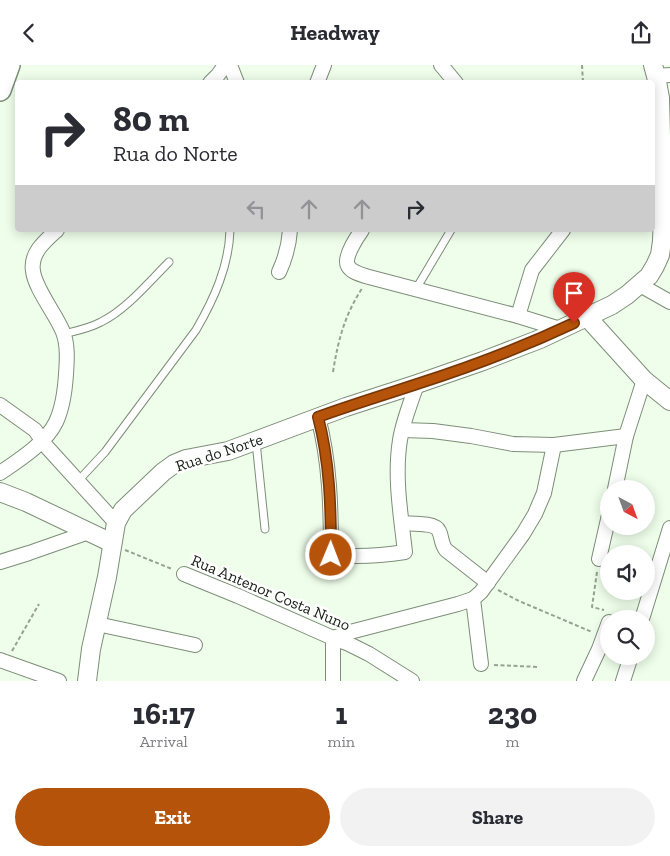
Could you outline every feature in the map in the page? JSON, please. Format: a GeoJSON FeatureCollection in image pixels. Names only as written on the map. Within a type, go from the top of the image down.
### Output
{"type":"FeatureCollection","features":[{"type":"Feature","properties":{"kind":"main road"},"geometry":{"type":"LineString","coordinates":[[0,90],[9,65]]}},
{"type":"Feature","properties":{"kind":"street"},"geometry":{"type":"LineString","coordinates":[[213,80],[225,65]]}},
{"type":"Feature","properties":{"kind":"street"},"geometry":{"type":"LineString","coordinates":[[230,65],[236,80]]}},
{"type":"Feature","properties":{"kind":"street"},"geometry":{"type":"LineString","coordinates":[[318,80],[324,65]]}},
{"type":"Feature","properties":{"kind":"street"},"geometry":{"type":"LineString","coordinates":[[442,65],[454,80]]}},
{"type":"Feature","properties":{"kind":"street","name":"Rua do Norte"},"geometry":{"type":"LineString","coordinates":[[87,681],[91,649],[107,577],[116,523],[123,510],[132,500],[163,472],[186,459],[228,451],[318,417],[483,361],[540,339],[612,305],[640,285],[655,266],[660,255],[662,241],[660,72]]}},
{"type":"Feature","properties":{"kind":"street"},"geometry":{"type":"LineString","coordinates":[[0,473],[42,440],[56,422],[64,397],[67,353],[64,334],[40,289],[33,271],[35,255],[39,248],[55,232]]}},
{"type":"Feature","properties":{"kind":"street"},"geometry":{"type":"LineString","coordinates":[[279,272],[287,255],[290,232]]}},
{"type":"Feature","properties":{"kind":"street"},"geometry":{"type":"LineString","coordinates":[[361,232],[352,246],[346,262],[354,272],[560,329]]}},
{"type":"Feature","properties":{"kind":"street"},"geometry":{"type":"LineString","coordinates":[[518,316],[532,270],[561,232]]}},
{"type":"Feature","properties":{"kind":"street"},"geometry":{"type":"LineString","coordinates":[[640,285],[670,302]]}},
{"type":"Feature","properties":{"kind":"street"},"geometry":{"type":"LineString","coordinates":[[587,317],[644,380],[670,401]]}},
{"type":"Feature","properties":{"kind":"street"},"geometry":{"type":"LineString","coordinates":[[616,480],[626,436],[644,380]]}},
{"type":"Feature","properties":{"kind":"street"},"geometry":{"type":"LineString","coordinates":[[318,417],[325,447],[330,500],[331,555],[366,556],[405,553],[398,488],[398,463],[402,429],[417,384]]}},
{"type":"Feature","properties":{"kind":"street"},"geometry":{"type":"LineString","coordinates":[[0,405],[35,431],[116,523]]}},
{"type":"Feature","properties":{"kind":"street"},"geometry":{"type":"LineString","coordinates":[[402,429],[464,435],[513,444],[554,445],[626,436]]}},
{"type":"Feature","properties":{"kind":"street"},"geometry":{"type":"LineString","coordinates":[[333,681],[333,638],[473,599],[481,592],[523,534],[535,514],[544,493],[554,445]]}},
{"type":"Feature","properties":{"kind":"street"},"geometry":{"type":"LineString","coordinates":[[0,492],[26,502],[112,543]]}},
{"type":"Feature","properties":{"kind":"street"},"geometry":{"type":"LineString","coordinates":[[402,523],[432,525],[438,528],[446,550],[488,583]]}},
{"type":"Feature","properties":{"kind":"street"},"geometry":{"type":"LineString","coordinates":[[645,610],[670,528]]}},
{"type":"Feature","properties":{"kind":"street"},"geometry":{"type":"LineString","coordinates":[[0,562],[89,532]]}},
{"type":"Feature","properties":{"kind":"street"},"geometry":{"type":"LineString","coordinates":[[599,559],[604,535]]}},
{"type":"Feature","properties":{"kind":"street","name":"Rua Antenor Costa Nuno"},"geometry":{"type":"LineString","coordinates":[[184,574],[349,644],[369,654],[412,681]]}},
{"type":"Feature","properties":{"kind":"street"},"geometry":{"type":"LineString","coordinates":[[473,599],[481,664]]}},
{"type":"Feature","properties":{"kind":"street"},"geometry":{"type":"LineString","coordinates":[[97,624],[196,645]]}},
{"type":"Feature","properties":{"kind":"street"},"geometry":{"type":"LineString","coordinates":[[584,681],[600,644]]}},
{"type":"Feature","properties":{"kind":"street"},"geometry":{"type":"LineString","coordinates":[[3,661],[59,681]]}},
{"type":"Feature","properties":{"kind":"street"},"geometry":{"type":"LineString","coordinates":[[623,681],[628,665]]}},
{"type":"Feature","properties":{"kind":"lane"},"geometry":{"type":"LineString","coordinates":[[78,481],[105,452],[196,330],[218,288],[227,257],[230,232]]}},
{"type":"Feature","properties":{"kind":"lane"},"geometry":{"type":"LineString","coordinates":[[416,289],[450,232]]}},
{"type":"Feature","properties":{"kind":"lane"},"geometry":{"type":"LineString","coordinates":[[64,334],[90,327],[109,318],[169,262]]}},
{"type":"Feature","properties":{"kind":"lane"},"geometry":{"type":"LineString","coordinates":[[256,441],[265,529]]}},
{"type":"Feature","properties":{"kind":"path"},"geometry":{"type":"LineString","coordinates":[[582,65],[583,80]]}},
{"type":"Feature","properties":{"kind":"path"},"geometry":{"type":"LineString","coordinates":[[333,372],[337,347],[344,325],[353,303],[369,277]]}},
{"type":"Feature","properties":{"kind":"path","name":"Rua Antenor Costa Nuno"},"geometry":{"type":"LineString","coordinates":[[112,543],[131,553],[184,574]]}},
{"type":"Feature","properties":{"kind":"path"},"geometry":{"type":"LineString","coordinates":[[599,559],[592,607],[600,611]]}},
{"type":"Feature","properties":{"kind":"path"},"geometry":{"type":"LineString","coordinates":[[488,583],[519,601],[600,636]]}},
{"type":"Feature","properties":{"kind":"path"},"geometry":{"type":"LineString","coordinates":[[3,661],[40,604]]}},
{"type":"Feature","properties":{"kind":"path"},"geometry":{"type":"LineString","coordinates":[[481,664],[539,667]]}},
{"type":"Feature","properties":{"kind":"route"},"geometry":{"type":"LineString","coordinates":[[331,555],[330,500],[325,447],[318,417],[483,361],[540,339],[574,323]]}}]}
